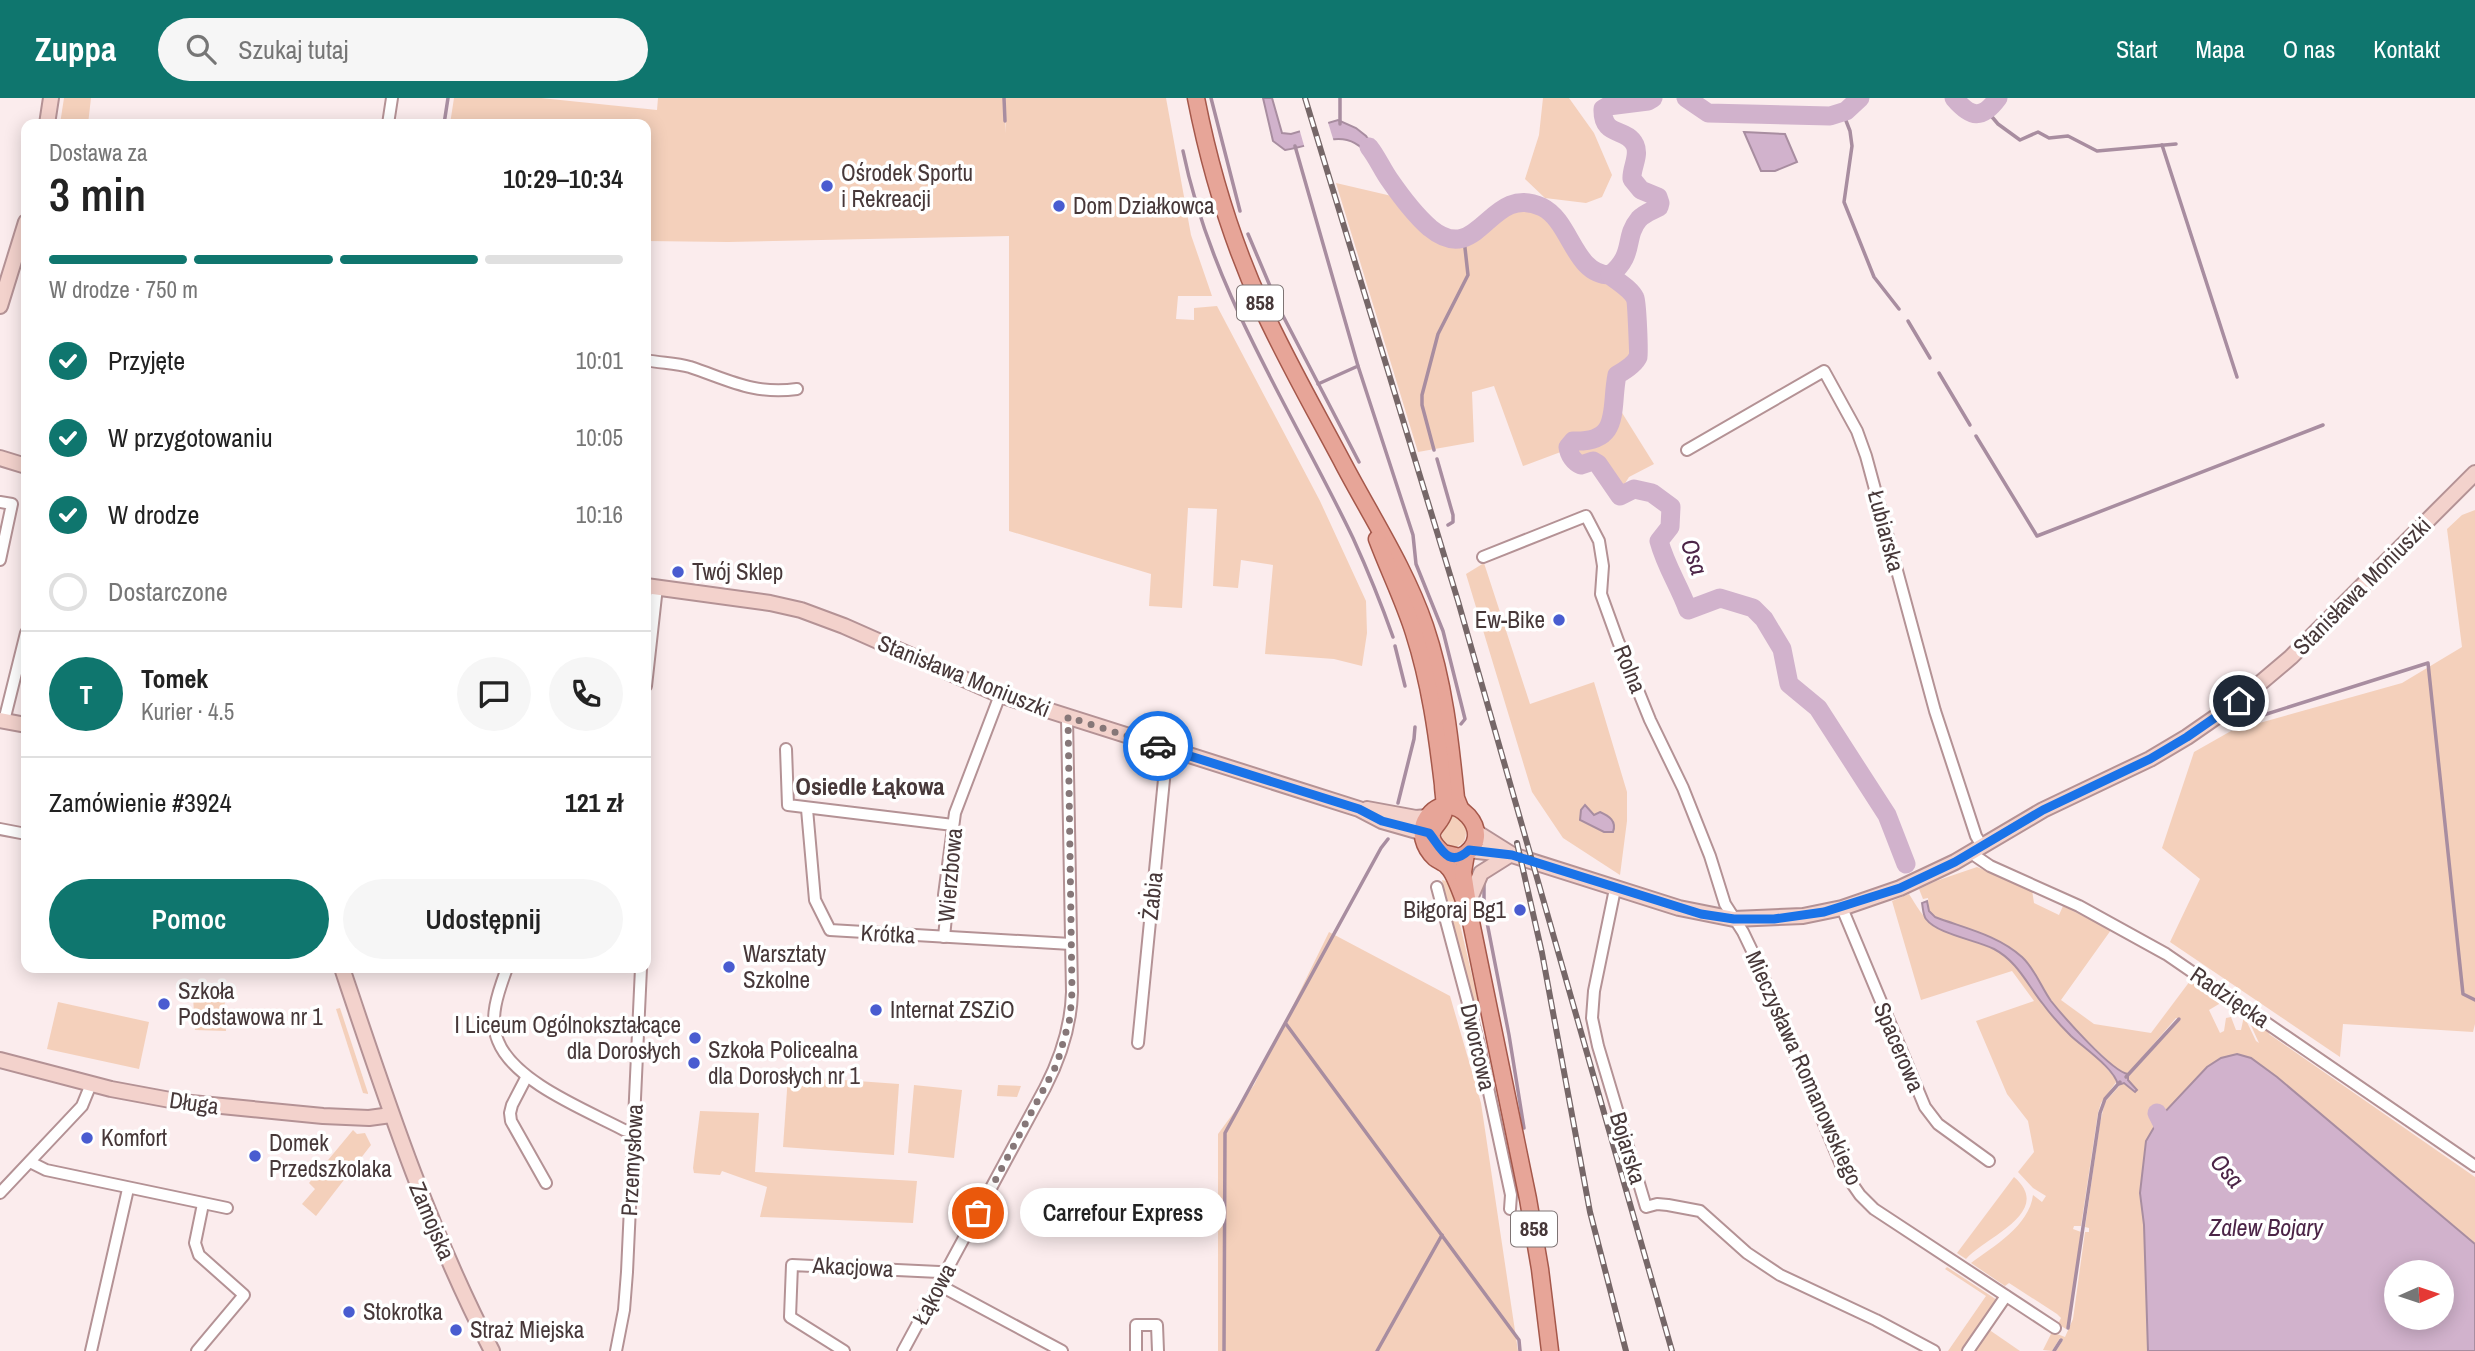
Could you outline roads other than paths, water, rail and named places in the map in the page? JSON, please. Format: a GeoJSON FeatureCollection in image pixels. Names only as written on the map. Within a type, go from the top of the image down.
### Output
{"type":"FeatureCollection","features":[{"type":"Feature","properties":{"kind":"main road","name":"858"},"geometry":{"type":"LineString","coordinates":[[1196,98],[1221,197],[1251,281],[1289,361],[1398,562],[1425,627],[1446,711],[1457,801],[1452,808],[1472,819],[1476,832],[1463,862],[1469,910],[1537,1248],[1550,1351]]}},
{"type":"Feature","properties":{"kind":"main road"},"geometry":{"type":"LineString","coordinates":[[1452,808],[1444,813],[1433,827],[1427,829],[1438,848],[1447,855],[1459,857],[1467,852]]}},
{"type":"Feature","properties":{"kind":"main road","name":"858"},"geometry":{"type":"LineString","coordinates":[[1427,829],[1430,852],[1449,867],[1469,910]]}},
{"type":"Feature","properties":{"kind":"street"},"geometry":{"type":"LineString","coordinates":[[48,119],[51,98]]}},
{"type":"Feature","properties":{"kind":"street"},"geometry":{"type":"LineString","coordinates":[[389,119],[392,98]]}},
{"type":"Feature","properties":{"kind":"street"},"geometry":{"type":"LineString","coordinates":[[0,306],[21,238]]}},
{"type":"Feature","properties":{"kind":"street"},"geometry":{"type":"LineString","coordinates":[[651,361],[690,368],[752,389],[768,392],[797,389]]}},
{"type":"Feature","properties":{"kind":"street","name":"Łubiarska"},"geometry":{"type":"LineString","coordinates":[[1687,450],[1824,371],[1857,431],[1866,456],[1936,711],[1976,836],[1977,849]]}},
{"type":"Feature","properties":{"kind":"street"},"geometry":{"type":"LineString","coordinates":[[0,458],[21,464]]}},
{"type":"Feature","properties":{"kind":"street","name":"Stanisława Moniuszki"},"geometry":{"type":"LineString","coordinates":[[1467,852],[1510,855],[1689,911],[1734,919],[1787,918],[1842,908],[1900,888],[1940,870],[2043,810],[2150,759],[2239,701],[2291,657],[2475,473]]}},
{"type":"Feature","properties":{"kind":"street"},"geometry":{"type":"LineString","coordinates":[[0,502],[12,504],[0,560]]}},
{"type":"Feature","properties":{"kind":"street","name":"Rolna"},"geometry":{"type":"LineString","coordinates":[[1483,557],[1586,516],[1599,541],[1603,566],[1601,594],[1650,720],[1684,788],[1725,904],[1734,919]]}},
{"type":"Feature","properties":{"kind":"street","name":"Stanisława Moniuszki"},"geometry":{"type":"LineString","coordinates":[[651,587],[770,603],[811,614],[1000,695],[1359,809],[1389,811],[1416,818],[1427,829]]}},
{"type":"Feature","properties":{"kind":"street"},"geometry":{"type":"LineString","coordinates":[[21,651],[2,720],[21,724]]}},
{"type":"Feature","properties":{"kind":"street","name":"Wierzbowa"},"geometry":{"type":"LineString","coordinates":[[944,937],[947,907],[944,895],[955,813],[1000,695]]}},
{"type":"Feature","properties":{"kind":"street","name":"Łąkowa"},"geometry":{"type":"LineString","coordinates":[[904,1351],[1061,1054],[1072,1006],[1068,717]]}},
{"type":"Feature","properties":{"kind":"street"},"geometry":{"type":"LineString","coordinates":[[786,748],[788,805],[953,825]]}},
{"type":"Feature","properties":{"kind":"street","name":"Żabia"},"geometry":{"type":"LineString","coordinates":[[1138,1043],[1167,749]]}},
{"type":"Feature","properties":{"kind":"street","name":"Krótka"},"geometry":{"type":"LineString","coordinates":[[807,808],[815,900],[830,930],[1072,944]]}},
{"type":"Feature","properties":{"kind":"street"},"geometry":{"type":"LineString","coordinates":[[0,829],[21,833]]}},
{"type":"Feature","properties":{"kind":"street","name":"Stanisława Moniuszki"},"geometry":{"type":"LineString","coordinates":[[1476,832],[1502,846],[1510,855]]}},
{"type":"Feature","properties":{"kind":"street","name":"Radzięcka"},"geometry":{"type":"LineString","coordinates":[[1977,849],[1990,866],[2079,906],[2166,954],[2475,1166]]}},
{"type":"Feature","properties":{"kind":"street"},"geometry":{"type":"LineString","coordinates":[[1469,910],[1481,873],[1510,855]]}},
{"type":"Feature","properties":{"kind":"street","name":"Dworcowa"},"geometry":{"type":"LineString","coordinates":[[1437,887],[1470,1011],[1511,1195],[1510,1209]]}},
{"type":"Feature","properties":{"kind":"street","name":"Bojarska"},"geometry":{"type":"LineString","coordinates":[[1615,889],[1594,991],[1592,1018],[1646,1207],[1657,1204],[1699,1211],[1747,1253],[1780,1275],[1876,1320],[1934,1351]]}},
{"type":"Feature","properties":{"kind":"street","name":"Spacerowa"},"geometry":{"type":"LineString","coordinates":[[1842,908],[1925,1107],[1938,1124],[1989,1161]]}},
{"type":"Feature","properties":{"kind":"street","name":"Mieczysława Romanowskiego"},"geometry":{"type":"LineString","coordinates":[[1734,919],[1755,957],[1844,1172],[1854,1187],[1874,1209],[2055,1328]]}},
{"type":"Feature","properties":{"kind":"street","name":"Zamojska"},"geometry":{"type":"LineString","coordinates":[[344,973],[391,1115],[439,1241],[492,1351]]}},
{"type":"Feature","properties":{"kind":"street"},"geometry":{"type":"LineString","coordinates":[[505,973],[497,995],[494,1018],[497,1040],[509,1060],[526,1078],[624,1130],[634,1132]]}},
{"type":"Feature","properties":{"kind":"street","name":"Przemysłowa"},"geometry":{"type":"LineString","coordinates":[[616,1351],[624,1310],[641,973]]}},
{"type":"Feature","properties":{"kind":"street"},"geometry":{"type":"LineString","coordinates":[[1470,1011],[1490,1006]]}},
{"type":"Feature","properties":{"kind":"street","name":"Długa"},"geometry":{"type":"LineString","coordinates":[[0,1060],[91,1084],[181,1102],[359,1117],[391,1115]]}},
{"type":"Feature","properties":{"kind":"street"},"geometry":{"type":"LineString","coordinates":[[526,1078],[510,1113],[511,1121],[546,1183]]}},
{"type":"Feature","properties":{"kind":"street"},"geometry":{"type":"LineString","coordinates":[[2,1188],[82,1106],[91,1084]]}},
{"type":"Feature","properties":{"kind":"street"},"geometry":{"type":"LineString","coordinates":[[30,1161],[46,1170],[227,1208]]}},
{"type":"Feature","properties":{"kind":"street"},"geometry":{"type":"LineString","coordinates":[[91,1351],[128,1189]]}},
{"type":"Feature","properties":{"kind":"street"},"geometry":{"type":"LineString","coordinates":[[197,1351],[244,1296],[199,1255],[195,1243],[204,1204]]}},
{"type":"Feature","properties":{"kind":"street","name":"Akacjowa"},"geometry":{"type":"LineString","coordinates":[[844,1351],[790,1317],[792,1265],[944,1274]]}},
{"type":"Feature","properties":{"kind":"street"},"geometry":{"type":"LineString","coordinates":[[939,1285],[1062,1351]]}},
{"type":"Feature","properties":{"kind":"street"},"geometry":{"type":"LineString","coordinates":[[1968,1351],[2006,1296]]}},
{"type":"Feature","properties":{"kind":"street"},"geometry":{"type":"LineString","coordinates":[[1136,1351],[1136,1325],[1157,1325],[1158,1351]]}},
{"type":"Feature","properties":{"kind":"water"},"geometry":{"type":"Polygon","coordinates":[[[1263,98],[1272,98],[1282,133],[1291,134],[1338,120],[1366,136],[1386,165],[1379,170],[1359,145],[1348,140],[1326,140],[1285,150],[1273,141],[1263,98]]]}},
{"type":"Feature","properties":{"kind":"water"},"geometry":{"type":"Polygon","coordinates":[[[1744,132],[1785,134],[1797,162],[1775,171],[1761,171],[1744,132]]]}},
{"type":"Feature","properties":{"kind":"water"},"geometry":{"type":"Polygon","coordinates":[[[1585,805],[1594,815],[1600,812],[1609,817],[1614,825],[1613,832],[1604,832],[1580,820],[1581,810],[1585,805]]]}},
{"type":"Feature","properties":{"kind":"water"},"geometry":{"type":"Polygon","coordinates":[[[1927,901],[1929,911],[1935,917],[1992,938],[2022,957],[2031,967],[2047,996],[2076,1030],[2111,1064],[2128,1074],[2128,1080],[2137,1090],[2135,1092],[2124,1083],[2118,1085],[2111,1072],[2056,1020],[2015,966],[2002,954],[1931,924],[1923,911],[1922,903],[1927,901]]]}},
{"type":"Feature","properties":{"kind":"water","name":"Zalew Bojary"},"geometry":{"type":"Polygon","coordinates":[[[2237,1054],[2251,1058],[2475,1244],[2475,1351],[2148,1351],[2144,1225],[2140,1193],[2146,1141],[2160,1117],[2207,1067],[2221,1058],[2237,1054]]]}},
{"type":"Feature","properties":{"kind":"waterway"},"geometry":{"type":"LineString","coordinates":[[445,119],[448,98]]}},
{"type":"Feature","properties":{"kind":"waterway"},"geometry":{"type":"LineString","coordinates":[[1004,98],[1005,121]]}},
{"type":"Feature","properties":{"kind":"waterway"},"geometry":{"type":"LineString","coordinates":[[1211,98],[1240,211]]}},
{"type":"Feature","properties":{"kind":"waterway"},"geometry":{"type":"LineString","coordinates":[[1340,98],[1340,124]]}},
{"type":"Feature","properties":{"kind":"waterway"},"geometry":{"type":"LineString","coordinates":[[1369,147],[1413,211],[1430,228],[1447,238],[1461,238],[1473,233],[1496,213],[1524,202],[1542,207],[1552,214],[1588,266],[1598,273],[1610,275],[1623,260],[1634,226],[1639,219],[1659,207],[1660,203],[1658,197],[1641,190],[1632,179],[1635,145],[1631,139],[1606,124],[1603,109],[1653,98]]}},
{"type":"Feature","properties":{"kind":"waterway"},"geometry":{"type":"LineString","coordinates":[[1686,98],[1708,113],[1830,116],[1846,111],[1860,98]]}},
{"type":"Feature","properties":{"kind":"waterway"},"geometry":{"type":"LineString","coordinates":[[1954,98],[1966,110],[1976,114],[1987,110],[1998,98]]}},
{"type":"Feature","properties":{"kind":"waterway"},"geometry":{"type":"LineString","coordinates":[[1987,111],[1998,124],[2020,140],[2038,132],[2049,138],[2068,136],[2097,151],[2176,144]]}},
{"type":"Feature","properties":{"kind":"waterway"},"geometry":{"type":"LineString","coordinates":[[1843,113],[1852,146],[1844,202],[1874,277],[1899,309]]}},
{"type":"Feature","properties":{"kind":"waterway"},"geometry":{"type":"LineString","coordinates":[[2162,145],[2237,377]]}},
{"type":"Feature","properties":{"kind":"waterway"},"geometry":{"type":"LineString","coordinates":[[1295,146],[1358,366],[1413,535],[1416,564],[1443,631],[1465,719],[1461,724]]}},
{"type":"Feature","properties":{"kind":"waterway"},"geometry":{"type":"LineString","coordinates":[[1183,151],[1196,203],[1233,302],[1353,538],[1393,637]]}},
{"type":"Feature","properties":{"kind":"waterway"},"geometry":{"type":"LineString","coordinates":[[1248,234],[1281,312],[1359,462]]}},
{"type":"Feature","properties":{"kind":"waterway"},"geometry":{"type":"LineString","coordinates":[[1434,450],[1422,405],[1422,395],[1438,334],[1468,275],[1464,239]]}},
{"type":"Feature","properties":{"kind":"waterway","name":"Osa"},"geometry":{"type":"LineString","coordinates":[[1610,275],[1635,298],[1638,357],[1632,365],[1617,375],[1613,411],[1607,430],[1589,440],[1573,441],[1568,447],[1571,455],[1581,465],[1593,461],[1598,464],[1620,496],[1634,489],[1652,493],[1671,507],[1670,527],[1659,541],[1688,610],[1720,598],[1753,608],[1764,619],[1782,649],[1789,684],[1818,708],[1887,815],[1906,864]]}},
{"type":"Feature","properties":{"kind":"waterway"},"geometry":{"type":"LineString","coordinates":[[1908,321],[1930,358]]}},
{"type":"Feature","properties":{"kind":"waterway"},"geometry":{"type":"LineString","coordinates":[[1318,384],[1358,366]]}},
{"type":"Feature","properties":{"kind":"waterway"},"geometry":{"type":"LineString","coordinates":[[1939,373],[1970,425]]}},
{"type":"Feature","properties":{"kind":"waterway"},"geometry":{"type":"LineString","coordinates":[[1976,436],[2037,536],[2323,425]]}},
{"type":"Feature","properties":{"kind":"waterway"},"geometry":{"type":"LineString","coordinates":[[1437,459],[1453,515],[1453,522],[1448,525]]}},
{"type":"Feature","properties":{"kind":"waterway"},"geometry":{"type":"LineString","coordinates":[[1395,646],[1405,686]]}},
{"type":"Feature","properties":{"kind":"waterway"},"geometry":{"type":"LineString","coordinates":[[2254,718],[2428,663],[2463,994],[2475,1000]]}},
{"type":"Feature","properties":{"kind":"waterway"},"geometry":{"type":"LineString","coordinates":[[1398,803],[1415,727]]}},
{"type":"Feature","properties":{"kind":"waterway"},"geometry":{"type":"LineString","coordinates":[[1224,1351],[1225,1133],[1388,839]]}},
{"type":"Feature","properties":{"kind":"waterway"},"geometry":{"type":"LineString","coordinates":[[1484,883],[1484,907],[1524,1128]]}},
{"type":"Feature","properties":{"kind":"waterway"},"geometry":{"type":"LineString","coordinates":[[2126,1077],[2179,1019]]}},
{"type":"Feature","properties":{"kind":"waterway"},"geometry":{"type":"LineString","coordinates":[[1286,1024],[1519,1340],[1520,1351]]}},
{"type":"Feature","properties":{"kind":"waterway"},"geometry":{"type":"LineString","coordinates":[[2068,1328],[2100,1113],[2105,1099],[2120,1082]]}},
{"type":"Feature","properties":{"kind":"waterway","name":"Osa"},"geometry":{"type":"LineString","coordinates":[[2157,1113],[2171,1141]]}},
{"type":"Feature","properties":{"kind":"waterway"},"geometry":{"type":"LineString","coordinates":[[1377,1351],[1442,1235]]}},
{"type":"Feature","properties":{"kind":"waterway"},"geometry":{"type":"LineString","coordinates":[[2054,1351],[2061,1340]]}},
{"type":"Feature","properties":{"kind":"railway"},"geometry":{"type":"LineString","coordinates":[[1305,98],[1458,601],[1672,1351]]}},
{"type":"Feature","properties":{"kind":"railway"},"geometry":{"type":"LineString","coordinates":[[1517,843],[1542,953],[1590,1212],[1626,1351]]}},
{"type":"Feature","properties":{"kind":"place","name":"Ośrodek Sportu i Rekreacji"},"geometry":{"type":"Point","coordinates":[827,186]}},
{"type":"Feature","properties":{"kind":"place","name":"Dom Działkowca"},"geometry":{"type":"Point","coordinates":[1059,206]}},
{"type":"Feature","properties":{"kind":"place","name":"Twój Sklep"},"geometry":{"type":"Point","coordinates":[678,572]}},
{"type":"Feature","properties":{"kind":"place","name":"Ew-Bike"},"geometry":{"type":"Point","coordinates":[1559,620]}},
{"type":"Feature","properties":{"kind":"place","name":"Biłgoraj Bg1"},"geometry":{"type":"Point","coordinates":[1520,910]}},
{"type":"Feature","properties":{"kind":"place","name":"Warsztaty Szkolne"},"geometry":{"type":"Point","coordinates":[729,967]}},
{"type":"Feature","properties":{"kind":"place","name":"Szkoła Podstawowa nr 1"},"geometry":{"type":"Point","coordinates":[164,1004]}},
{"type":"Feature","properties":{"kind":"place","name":"Internat ZSZiO"},"geometry":{"type":"Point","coordinates":[876,1010]}},
{"type":"Feature","properties":{"kind":"place","name":"I Liceum Ogólnokształcące dla Dorosłych"},"geometry":{"type":"Point","coordinates":[695,1038]}},
{"type":"Feature","properties":{"kind":"place","name":"Szkoła Policealna dla Dorosłych nr 1"},"geometry":{"type":"Point","coordinates":[694,1063]}},
{"type":"Feature","properties":{"kind":"place","name":"Komfort"},"geometry":{"type":"Point","coordinates":[87,1138]}},
{"type":"Feature","properties":{"kind":"place","name":"Domek Przedszkolaka"},"geometry":{"type":"Point","coordinates":[255,1156]}},
{"type":"Feature","properties":{"kind":"place","name":"Carrefour Express"},"geometry":{"type":"Point","coordinates":[978,1213]}},
{"type":"Feature","properties":{"kind":"place","name":"Stokrotka"},"geometry":{"type":"Point","coordinates":[349,1312]}},
{"type":"Feature","properties":{"kind":"place","name":"Straż Miejska"},"geometry":{"type":"Point","coordinates":[456,1330]}},
{"type":"Feature","properties":{"kind":"district","name":"Osiedle Łąkowa"},"geometry":{"type":"Point","coordinates":[870,787]}}]}
